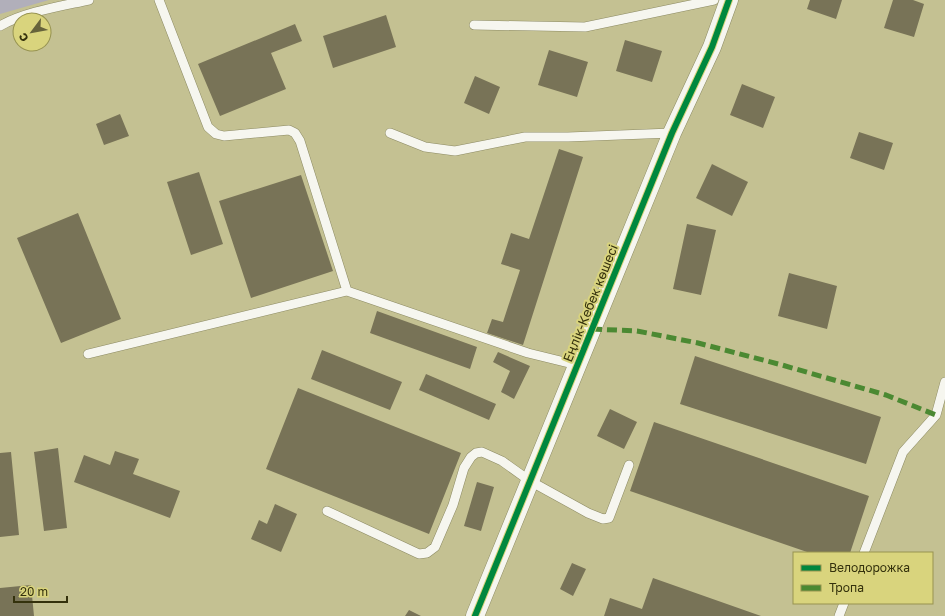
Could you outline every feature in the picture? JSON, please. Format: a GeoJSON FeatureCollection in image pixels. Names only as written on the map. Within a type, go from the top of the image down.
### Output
{"type":"FeatureCollection","features":[{"type":"Feature","properties":{"kind":"street","name":"Еңлік-Кебек көшесі"},"geometry":{"type":"LineString","coordinates":[[475,616],[672,133],[712,47],[729,0]]}},
{"type":"Feature","properties":{"kind":"lane"},"geometry":{"type":"LineString","coordinates":[[0,26],[28,15],[89,0]]}},
{"type":"Feature","properties":{"kind":"lane"},"geometry":{"type":"LineString","coordinates":[[159,0],[208,128],[216,134],[224,136],[289,130],[295,133],[300,141],[347,291]]}},
{"type":"Feature","properties":{"kind":"lane"},"geometry":{"type":"LineString","coordinates":[[474,26],[585,27],[714,0]]}},
{"type":"Feature","properties":{"kind":"lane"},"geometry":{"type":"LineString","coordinates":[[390,133],[425,147],[455,151],[525,137],[672,133]]}},
{"type":"Feature","properties":{"kind":"lane"},"geometry":{"type":"LineString","coordinates":[[88,354],[347,291],[528,353],[577,365]]}},
{"type":"Feature","properties":{"kind":"lane"},"geometry":{"type":"LineString","coordinates":[[864,552],[903,452],[936,415],[945,382]]}},
{"type":"Feature","properties":{"kind":"lane"},"geometry":{"type":"LineString","coordinates":[[936,415],[945,418]]}},
{"type":"Feature","properties":{"kind":"lane"},"geometry":{"type":"LineString","coordinates":[[327,511],[419,554],[427,553],[435,547],[453,505],[464,468],[470,458],[476,453],[482,452],[502,460],[530,481],[588,513],[603,519],[610,518],[629,465]]}},
{"type":"Feature","properties":{"kind":"lane"},"geometry":{"type":"LineString","coordinates":[[839,616],[844,604]]}},
{"type":"Feature","properties":{"kind":"shaded area"},"geometry":{"type":"Polygon","coordinates":[[[0,0],[49,0],[0,14],[0,0]]]}},
{"type":"Feature","properties":{"kind":"building"},"geometry":{"type":"Polygon","coordinates":[[[810,0],[842,0],[836,19],[807,9],[810,0]]]}},
{"type":"Feature","properties":{"kind":"building"},"geometry":{"type":"Polygon","coordinates":[[[893,0],[913,0],[924,4],[914,37],[884,28],[893,0]]]}},
{"type":"Feature","properties":{"kind":"building"},"geometry":{"type":"Polygon","coordinates":[[[386,15],[396,47],[333,68],[323,36],[386,15]]]}},
{"type":"Feature","properties":{"kind":"building"},"geometry":{"type":"Polygon","coordinates":[[[295,24],[302,41],[271,53],[286,89],[220,116],[198,64],[295,24]]]}},
{"type":"Feature","properties":{"kind":"building"},"geometry":{"type":"Polygon","coordinates":[[[625,40],[662,51],[652,82],[616,71],[625,40]]]}},
{"type":"Feature","properties":{"kind":"building"},"geometry":{"type":"Polygon","coordinates":[[[549,50],[588,62],[577,97],[538,85],[549,50]]]}},
{"type":"Feature","properties":{"kind":"building"},"geometry":{"type":"Polygon","coordinates":[[[475,76],[500,87],[489,114],[464,103],[475,76]]]}},
{"type":"Feature","properties":{"kind":"building"},"geometry":{"type":"Polygon","coordinates":[[[742,84],[775,97],[763,128],[730,115],[742,84]]]}},
{"type":"Feature","properties":{"kind":"building"},"geometry":{"type":"Polygon","coordinates":[[[120,114],[129,136],[104,145],[96,124],[120,114]]]}},
{"type":"Feature","properties":{"kind":"building"},"geometry":{"type":"Polygon","coordinates":[[[859,132],[893,143],[884,170],[850,158],[859,132]]]}},
{"type":"Feature","properties":{"kind":"building"},"geometry":{"type":"Polygon","coordinates":[[[559,149],[583,157],[523,345],[487,333],[492,319],[503,322],[520,270],[501,264],[511,233],[529,239],[559,149]]]}},
{"type":"Feature","properties":{"kind":"building"},"geometry":{"type":"Polygon","coordinates":[[[712,164],[748,182],[732,216],[696,198],[712,164]]]}},
{"type":"Feature","properties":{"kind":"building"},"geometry":{"type":"Polygon","coordinates":[[[199,172],[223,244],[191,255],[167,182],[199,172]]]}},
{"type":"Feature","properties":{"kind":"building"},"geometry":{"type":"Polygon","coordinates":[[[301,175],[333,271],[251,298],[219,201],[301,175]]]}},
{"type":"Feature","properties":{"kind":"building"},"geometry":{"type":"Polygon","coordinates":[[[78,213],[121,319],[61,343],[17,238],[78,213]]]}},
{"type":"Feature","properties":{"kind":"building"},"geometry":{"type":"Polygon","coordinates":[[[687,224],[716,230],[701,295],[673,289],[687,224]]]}},
{"type":"Feature","properties":{"kind":"building"},"geometry":{"type":"Polygon","coordinates":[[[789,273],[837,286],[827,329],[778,316],[789,273]]]}},
{"type":"Feature","properties":{"kind":"building"},"geometry":{"type":"Polygon","coordinates":[[[377,311],[477,347],[470,369],[370,333],[377,311]]]}},
{"type":"Feature","properties":{"kind":"building"},"geometry":{"type":"Polygon","coordinates":[[[322,350],[402,382],[390,410],[311,379],[322,350]]]}},
{"type":"Feature","properties":{"kind":"building"},"geometry":{"type":"Polygon","coordinates":[[[498,352],[530,366],[514,399],[501,392],[510,371],[493,362],[498,352]]]}},
{"type":"Feature","properties":{"kind":"building"},"geometry":{"type":"Polygon","coordinates":[[[695,356],[881,417],[866,464],[680,404],[695,356]]]}},
{"type":"Feature","properties":{"kind":"building"},"geometry":{"type":"Polygon","coordinates":[[[426,374],[496,404],[489,420],[419,390],[426,374]]]}},
{"type":"Feature","properties":{"kind":"building"},"geometry":{"type":"Polygon","coordinates":[[[298,388],[461,453],[429,534],[266,469],[298,388]]]}},
{"type":"Feature","properties":{"kind":"building"},"geometry":{"type":"Polygon","coordinates":[[[610,409],[637,422],[624,449],[597,436],[610,409]]]}},
{"type":"Feature","properties":{"kind":"building"},"geometry":{"type":"Polygon","coordinates":[[[654,422],[869,496],[850,552],[807,552],[630,491],[654,422]]]}},
{"type":"Feature","properties":{"kind":"building"},"geometry":{"type":"Polygon","coordinates":[[[58,448],[67,528],[44,531],[34,452],[58,448]]]}},
{"type":"Feature","properties":{"kind":"building"},"geometry":{"type":"Polygon","coordinates":[[[115,451],[139,459],[133,474],[180,491],[170,518],[74,482],[84,455],[110,465],[115,451]]]}},
{"type":"Feature","properties":{"kind":"building"},"geometry":{"type":"Polygon","coordinates":[[[11,452],[19,535],[0,537],[0,453],[11,452]]]}},
{"type":"Feature","properties":{"kind":"building"},"geometry":{"type":"Polygon","coordinates":[[[477,482],[494,487],[481,531],[464,526],[477,482]]]}},
{"type":"Feature","properties":{"kind":"building"},"geometry":{"type":"Polygon","coordinates":[[[275,504],[297,514],[281,552],[251,539],[259,520],[267,524],[275,504]]]}},
{"type":"Feature","properties":{"kind":"building"},"geometry":{"type":"Polygon","coordinates":[[[572,563],[586,569],[573,596],[560,589],[572,563]]]}},
{"type":"Feature","properties":{"kind":"building"},"geometry":{"type":"Polygon","coordinates":[[[653,578],[761,616],[604,616],[610,598],[642,609],[653,578]]]}},
{"type":"Feature","properties":{"kind":"building"},"geometry":{"type":"Polygon","coordinates":[[[31,585],[34,616],[0,616],[0,588],[31,585]]]}},
{"type":"Feature","properties":{"kind":"building"},"geometry":{"type":"Polygon","coordinates":[[[409,610],[421,616],[405,616],[409,610]]]}},
{"type":"Feature","properties":{"kind":"marked path"},"geometry":{"type":"LineString","coordinates":[[592,329],[637,331],[698,343],[886,395],[936,415]]}},
{"type":"Feature","properties":{"kind":"cycle path"},"geometry":{"type":"LineString","coordinates":[[475,616],[672,133],[712,47],[729,0]]}}]}
